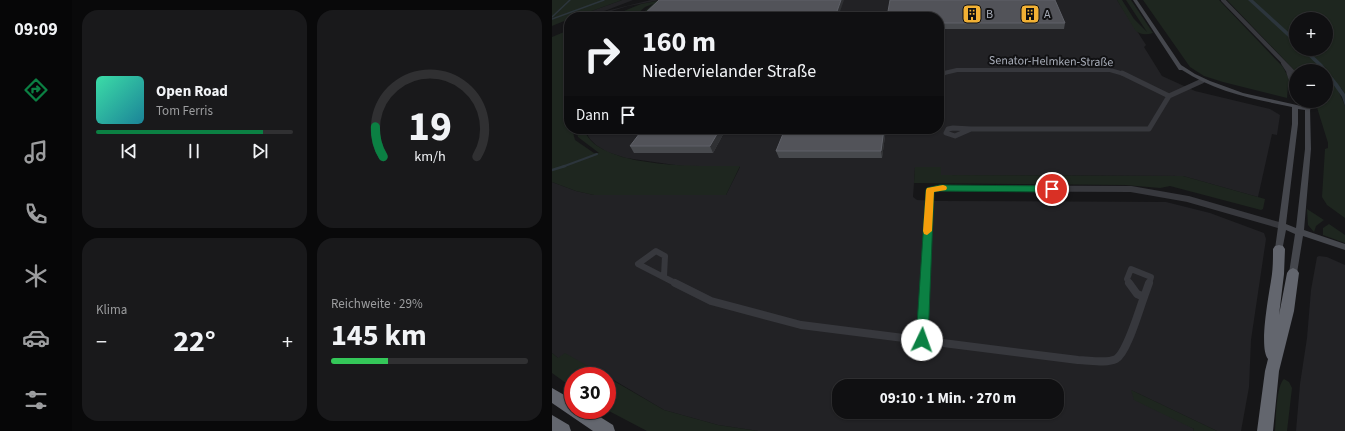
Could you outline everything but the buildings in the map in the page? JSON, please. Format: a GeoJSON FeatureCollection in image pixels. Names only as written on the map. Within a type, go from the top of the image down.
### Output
{"type":"FeatureCollection","features":[{"type":"Feature","properties":{"kind":"highway"},"geometry":{"type":"LineString","coordinates":[[1265,431],[1272,371],[1272,321],[1278,274],[1279,249]]}},
{"type":"Feature","properties":{"kind":"highway"},"geometry":{"type":"LineString","coordinates":[[1272,371],[1287,311],[1293,273]]}},
{"type":"Feature","properties":{"kind":"highway"},"geometry":{"type":"LineString","coordinates":[[552,395],[564,403]]}},
{"type":"Feature","properties":{"kind":"highway"},"geometry":{"type":"LineString","coordinates":[[589,419],[607,431]]}},
{"type":"Feature","properties":{"kind":"highway"},"geometry":{"type":"LineString","coordinates":[[552,424],[563,431]]}},
{"type":"Feature","properties":{"kind":"street"},"geometry":{"type":"LineString","coordinates":[[1135,0],[1190,80],[1199,82],[1226,94],[1289,105]]}},
{"type":"Feature","properties":{"kind":"street"},"geometry":{"type":"LineString","coordinates":[[1223,0],[1280,59],[1289,66]]}},
{"type":"Feature","properties":{"kind":"street"},"geometry":{"type":"LineString","coordinates":[[1280,59],[1289,72]]}},
{"type":"Feature","properties":{"kind":"street","name":"Senator-Helmken-Straße"},"geometry":{"type":"LineString","coordinates":[[944,73],[957,70],[1110,70],[1118,71],[1169,96]]}},
{"type":"Feature","properties":{"kind":"street"},"geometry":{"type":"LineString","coordinates":[[971,129],[1149,129],[1165,100],[1169,96],[1199,82]]}},
{"type":"Feature","properties":{"kind":"street"},"geometry":{"type":"LineString","coordinates":[[1279,249],[1287,193],[1296,108]]}},
{"type":"Feature","properties":{"kind":"street"},"geometry":{"type":"LineString","coordinates":[[1300,108],[1308,112]]}},
{"type":"Feature","properties":{"kind":"street"},"geometry":{"type":"LineString","coordinates":[[1293,273],[1300,231],[1308,149],[1307,108]]}},
{"type":"Feature","properties":{"kind":"street"},"geometry":{"type":"LineString","coordinates":[[922,340],[930,190],[940,188],[1131,189],[1148,191],[1205,202],[1300,231],[1345,247]]}},
{"type":"Feature","properties":{"kind":"street"},"geometry":{"type":"LineString","coordinates":[[664,276],[711,301],[763,316],[851,332],[1078,360],[1105,361],[1116,359],[1126,347],[1144,297]]}},
{"type":"Feature","properties":{"kind":"shaded area"},"geometry":{"type":"Polygon","coordinates":[[[552,0],[622,0],[589,12],[564,12],[564,21],[552,26],[552,0]]]}},
{"type":"Feature","properties":{"kind":"shaded area"},"geometry":{"type":"Polygon","coordinates":[[[622,0],[633,0],[602,12],[589,12],[622,0]]]}},
{"type":"Feature","properties":{"kind":"shaded area"},"geometry":{"type":"Polygon","coordinates":[[[651,0],[661,0],[628,6],[608,12],[602,12],[651,0]]]}},
{"type":"Feature","properties":{"kind":"shaded area"},"geometry":{"type":"Polygon","coordinates":[[[661,0],[1117,0],[1146,45],[1144,47],[1162,76],[1195,91],[1270,109],[1280,115],[1277,135],[1272,134],[1258,197],[1183,176],[941,175],[941,167],[915,168],[913,197],[917,200],[937,201],[1166,202],[1210,213],[1264,233],[1266,239],[1251,340],[1249,387],[1241,431],[1217,431],[1131,390],[1194,429],[1193,431],[758,431],[718,425],[664,410],[616,381],[616,367],[582,367],[558,358],[552,353],[552,182],[576,191],[594,195],[726,195],[740,167],[682,166],[626,158],[607,152],[596,145],[587,134],[944,134],[944,12],[648,12],[661,0]]]}},
{"type":"Feature","properties":{"kind":"shaded area"},"geometry":{"type":"Polygon","coordinates":[[[662,0],[648,12],[644,12],[653,4],[645,7],[640,12],[623,12],[641,4],[662,0]]]}},
{"type":"Feature","properties":{"kind":"shaded area"},"geometry":{"type":"Polygon","coordinates":[[[1117,0],[1122,0],[1134,19],[1147,32],[1126,0],[1131,0],[1153,33],[1143,34],[1135,30],[1117,0]]]}},
{"type":"Feature","properties":{"kind":"shaded area"},"geometry":{"type":"Polygon","coordinates":[[[1143,0],[1219,0],[1283,67],[1289,80],[1287,98],[1204,76],[1190,67],[1143,0]]]}},
{"type":"Feature","properties":{"kind":"shaded area"},"geometry":{"type":"Polygon","coordinates":[[[1227,0],[1345,0],[1345,94],[1341,88],[1337,88],[1345,106],[1345,218],[1327,205],[1322,197],[1325,149],[1328,148],[1328,143],[1317,108],[1333,108],[1333,64],[1289,65],[1227,0]]]}},
{"type":"Feature","properties":{"kind":"shaded area"},"geometry":{"type":"Polygon","coordinates":[[[1248,0],[1253,0],[1289,33],[1289,38],[1248,0]]]}},
{"type":"Feature","properties":{"kind":"shaded area"},"geometry":{"type":"Polygon","coordinates":[[[564,32],[564,134],[573,134],[575,140],[594,153],[599,153],[578,137],[577,134],[587,134],[593,142],[609,152],[630,159],[679,165],[740,166],[726,195],[594,195],[576,191],[552,182],[552,37],[564,32]]]}},
{"type":"Feature","properties":{"kind":"shaded area"},"geometry":{"type":"Polygon","coordinates":[[[1308,56],[1313,56],[1322,64],[1317,64],[1308,56]]]}},
{"type":"Feature","properties":{"kind":"shaded area"},"geometry":{"type":"Polygon","coordinates":[[[1333,78],[1345,94],[1345,106],[1342,97],[1333,84],[1333,78]]]}},
{"type":"Feature","properties":{"kind":"shaded area"},"geometry":{"type":"Polygon","coordinates":[[[915,167],[941,167],[941,175],[1183,176],[1265,199],[1263,209],[1261,210],[1170,186],[1160,188],[1125,185],[914,183],[915,167]]]}},
{"type":"Feature","properties":{"kind":"shaded area"},"geometry":{"type":"Polygon","coordinates":[[[1307,209],[1324,220],[1316,226],[1314,232],[1308,225],[1307,209]]]}},
{"type":"Feature","properties":{"kind":"shaded area"},"geometry":{"type":"Polygon","coordinates":[[[1329,224],[1345,235],[1345,243],[1323,235],[1323,228],[1329,224]]]}},
{"type":"Feature","properties":{"kind":"shaded area"},"geometry":{"type":"Polygon","coordinates":[[[1317,257],[1327,257],[1345,265],[1345,431],[1296,431],[1311,290],[1317,257]]]}},
{"type":"Feature","properties":{"kind":"shaded area"},"geometry":{"type":"Polygon","coordinates":[[[552,353],[558,358],[565,353],[589,367],[564,367],[564,382],[552,373],[552,353]]]}},
{"type":"Feature","properties":{"kind":"shaded area"},"geometry":{"type":"Polygon","coordinates":[[[1284,379],[1289,382],[1292,388],[1287,431],[1275,431],[1279,389],[1284,379]]]}},
{"type":"Feature","properties":{"kind":"shaded area"},"geometry":{"type":"Polygon","coordinates":[[[616,382],[664,410],[718,425],[758,431],[647,431],[616,415],[616,382]]]}},
{"type":"Feature","properties":{"kind":"shaded area"},"geometry":{"type":"Polygon","coordinates":[[[1131,390],[1217,431],[1193,431],[1194,429],[1134,400],[1131,390]]]}},
{"type":"Feature","properties":{"kind":"waterway"},"geometry":{"type":"LineString","coordinates":[[552,17],[570,0]]}},
{"type":"Feature","properties":{"kind":"waterway"},"geometry":{"type":"LineString","coordinates":[[571,12],[604,0]]}},
{"type":"Feature","properties":{"kind":"waterway"},"geometry":{"type":"LineString","coordinates":[[552,19],[564,15]]}},
{"type":"Feature","properties":{"kind":"waterway"},"geometry":{"type":"LineString","coordinates":[[563,167],[597,154]]}},
{"type":"Feature","properties":{"kind":"waterway"},"geometry":{"type":"LineString","coordinates":[[552,170],[563,167]]}},
{"type":"Feature","properties":{"kind":"slow traffic"},"geometry":{"type":"LineString","coordinates":[[927,231],[930,190],[943,188]]}},
{"type":"Feature","properties":{"kind":"place","name":"B"},"geometry":{"type":"Point","coordinates":[972,14]}},
{"type":"Feature","properties":{"kind":"place","name":"A"},"geometry":{"type":"Point","coordinates":[1030,14]}},
{"type":"Feature","properties":{"kind":"route"},"geometry":{"type":"LineString","coordinates":[[922,340],[930,190],[940,188],[1052,189]]}}]}
